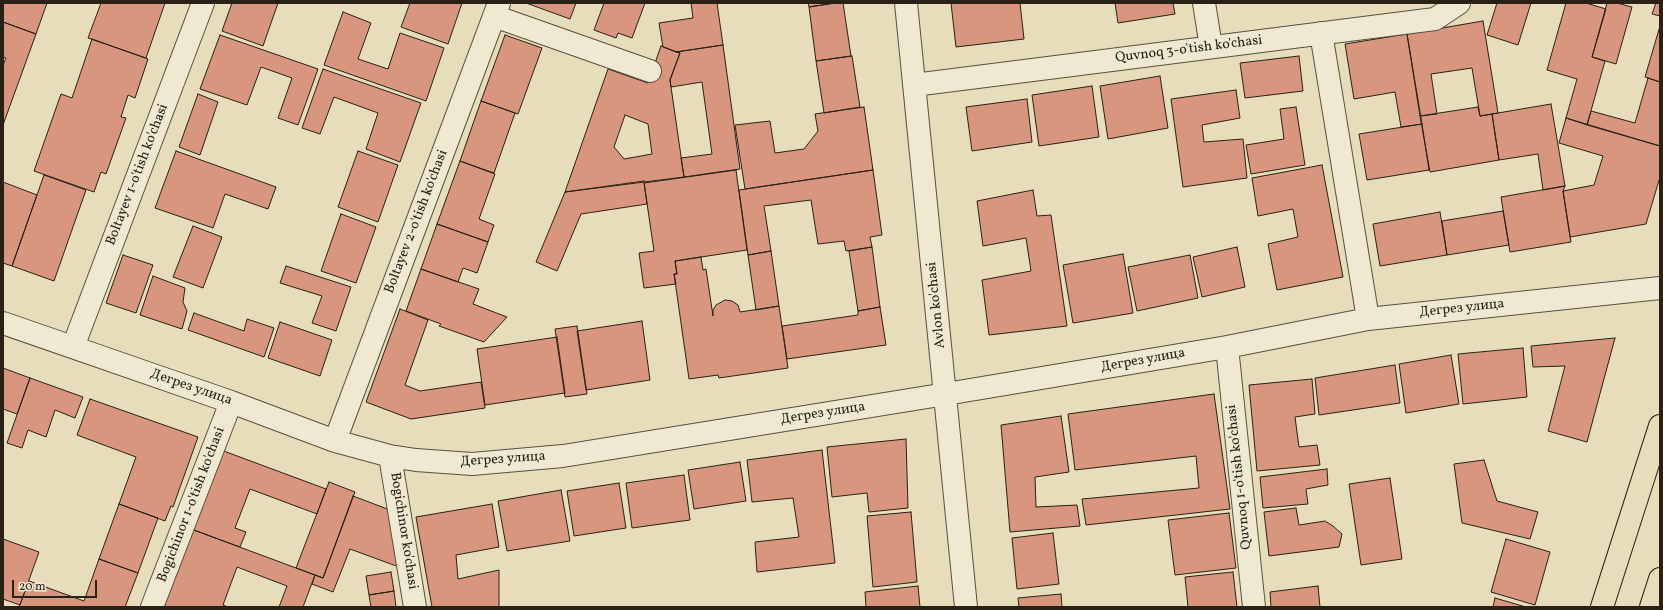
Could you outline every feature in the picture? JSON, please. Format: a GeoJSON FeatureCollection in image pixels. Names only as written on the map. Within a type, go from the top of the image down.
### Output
{"type":"FeatureCollection","features":[{"type":"Feature","properties":{"kind":"main road"},"geometry":{"type":"LineString","coordinates":[[1602,607],[1660,426]]}},
{"type":"Feature","properties":{"kind":"main road"},"geometry":{"type":"LineString","coordinates":[[1651,607],[1660,579]]}},
{"type":"Feature","properties":{"kind":"street","name":"Boltayev 1-o'tish ko'chasi"},"geometry":{"type":"LineString","coordinates":[[72,347],[204,3]]}},
{"type":"Feature","properties":{"kind":"street","name":"Avlon ko'chasi"},"geometry":{"type":"LineString","coordinates":[[906,3],[966,607]]}},
{"type":"Feature","properties":{"kind":"street"},"geometry":{"type":"LineString","coordinates":[[1204,3],[1211,48]]}},
{"type":"Feature","properties":{"kind":"street","name":"Quvnoq 3-o'tish ko'chasi"},"geometry":{"type":"LineString","coordinates":[[914,85],[1435,19],[1459,3]]}},
{"type":"Feature","properties":{"kind":"street"},"geometry":{"type":"LineString","coordinates":[[497,9],[650,71]]}},
{"type":"Feature","properties":{"kind":"street","name":"Boltayev 2-o'tish ko'chasi"},"geometry":{"type":"LineString","coordinates":[[335,441],[497,9]]}},
{"type":"Feature","properties":{"kind":"street"},"geometry":{"type":"LineString","coordinates":[[1321,33],[1368,319]]}},
{"type":"Feature","properties":{"kind":"street","name":"Дегрез улица"},"geometry":{"type":"LineString","coordinates":[[3,323],[232,402],[335,441],[390,456],[443,464],[504,463],[563,456],[946,394],[1227,347],[1368,319],[1660,288]]}},
{"type":"Feature","properties":{"kind":"street","name":"Quvnoq 1-o'tish ko'chasi"},"geometry":{"type":"LineString","coordinates":[[1227,347],[1254,607]]}},
{"type":"Feature","properties":{"kind":"street","name":"Bogichinor 1-o'tish ko'chasi"},"geometry":{"type":"LineString","coordinates":[[152,607],[232,402]]}},
{"type":"Feature","properties":{"kind":"street","name":"Bogichinor ko'chasi"},"geometry":{"type":"LineString","coordinates":[[390,456],[415,607]]}},
{"type":"Feature","properties":{"kind":"building"},"geometry":{"type":"Polygon","coordinates":[[[3,3],[47,3],[36,34],[3,22],[3,3]]]}},
{"type":"Feature","properties":{"kind":"building"},"geometry":{"type":"Polygon","coordinates":[[[101,3],[165,3],[146,58],[88,38],[101,3]]]}},
{"type":"Feature","properties":{"kind":"building"},"geometry":{"type":"Polygon","coordinates":[[[232,3],[278,3],[263,46],[222,31],[232,3]]]}},
{"type":"Feature","properties":{"kind":"building"},"geometry":{"type":"Polygon","coordinates":[[[410,3],[462,3],[448,44],[401,27],[410,3]]]}},
{"type":"Feature","properties":{"kind":"building"},"geometry":{"type":"Polygon","coordinates":[[[526,3],[576,3],[570,19],[526,3]]]}},
{"type":"Feature","properties":{"kind":"building"},"geometry":{"type":"Polygon","coordinates":[[[604,3],[645,3],[632,38],[618,33],[616,38],[594,30],[604,3]]]}},
{"type":"Feature","properties":{"kind":"building"},"geometry":{"type":"Polygon","coordinates":[[[691,3],[717,3],[723,45],[676,52],[663,47],[659,23],[693,18],[691,3]]]}},
{"type":"Feature","properties":{"kind":"building"},"geometry":{"type":"Polygon","coordinates":[[[808,3],[835,3],[809,7],[808,3]]]}},
{"type":"Feature","properties":{"kind":"building"},"geometry":{"type":"Polygon","coordinates":[[[843,3],[851,56],[816,61],[809,7],[843,3]]]}},
{"type":"Feature","properties":{"kind":"building"},"geometry":{"type":"Polygon","coordinates":[[[951,3],[1020,3],[1024,39],[956,47],[951,3]]]}},
{"type":"Feature","properties":{"kind":"building"},"geometry":{"type":"Polygon","coordinates":[[[1115,3],[1173,3],[1175,14],[1118,23],[1115,3]]]}},
{"type":"Feature","properties":{"kind":"building"},"geometry":{"type":"Polygon","coordinates":[[[1497,3],[1531,3],[1518,45],[1487,35],[1497,3]]]}},
{"type":"Feature","properties":{"kind":"building"},"geometry":{"type":"Polygon","coordinates":[[[1566,3],[1586,3],[1606,9],[1592,57],[1605,61],[1587,125],[1566,118],[1577,79],[1547,70],[1566,3]]]}},
{"type":"Feature","properties":{"kind":"building"},"geometry":{"type":"Polygon","coordinates":[[[1607,3],[1617,3],[1632,7],[1616,64],[1592,57],[1607,3]]]}},
{"type":"Feature","properties":{"kind":"building"},"geometry":{"type":"Polygon","coordinates":[[[1656,3],[1660,3],[1660,16],[1652,14],[1656,3]]]}},
{"type":"Feature","properties":{"kind":"building"},"geometry":{"type":"Polygon","coordinates":[[[343,12],[371,23],[358,59],[388,69],[400,33],[444,48],[426,101],[324,65],[343,12]]]}},
{"type":"Feature","properties":{"kind":"building"},"geometry":{"type":"Polygon","coordinates":[[[1483,21],[1498,113],[1480,116],[1472,68],[1431,74],[1437,114],[1420,116],[1407,34],[1483,21]]]}},
{"type":"Feature","properties":{"kind":"building"},"geometry":{"type":"Polygon","coordinates":[[[3,22],[36,34],[3,125],[3,65],[6,58],[3,57],[3,22]]]}},
{"type":"Feature","properties":{"kind":"building"},"geometry":{"type":"Polygon","coordinates":[[[1660,26],[1660,82],[1645,77],[1660,26]]]}},
{"type":"Feature","properties":{"kind":"building"},"geometry":{"type":"Polygon","coordinates":[[[1407,34],[1422,124],[1401,127],[1395,92],[1354,99],[1345,44],[1407,34]]]}},
{"type":"Feature","properties":{"kind":"building"},"geometry":{"type":"Polygon","coordinates":[[[220,35],[318,69],[298,125],[278,118],[292,78],[261,67],[247,105],[200,89],[220,35]]]}},
{"type":"Feature","properties":{"kind":"building"},"geometry":{"type":"Polygon","coordinates":[[[505,35],[542,48],[518,114],[481,101],[505,35]]]}},
{"type":"Feature","properties":{"kind":"building"},"geometry":{"type":"Polygon","coordinates":[[[92,39],[148,59],[135,98],[128,95],[121,117],[126,118],[106,174],[101,172],[94,192],[34,171],[61,94],[72,98],[92,39]]]}},
{"type":"Feature","properties":{"kind":"building"},"geometry":{"type":"Polygon","coordinates":[[[723,45],[740,169],[684,177],[681,158],[712,154],[702,82],[671,87],[670,80],[680,53],[676,52],[723,45]]]}},
{"type":"Feature","properties":{"kind":"building"},"geometry":{"type":"Polygon","coordinates":[[[661,46],[680,53],[670,80],[684,177],[565,192],[608,69],[648,83],[661,46]],[[625,115],[614,147],[624,159],[652,154],[648,124],[625,115]]]}},
{"type":"Feature","properties":{"kind":"building"},"geometry":{"type":"Polygon","coordinates":[[[852,56],[860,107],[824,113],[816,61],[852,56]]]}},
{"type":"Feature","properties":{"kind":"building"},"geometry":{"type":"Polygon","coordinates":[[[1299,56],[1303,91],[1245,98],[1240,63],[1299,56]]]}},
{"type":"Feature","properties":{"kind":"building"},"geometry":{"type":"Polygon","coordinates":[[[323,69],[421,103],[400,162],[366,149],[378,113],[334,97],[320,134],[302,128],[323,69]]]}},
{"type":"Feature","properties":{"kind":"building"},"geometry":{"type":"Polygon","coordinates":[[[1160,76],[1168,128],[1108,139],[1100,86],[1160,76]]]}},
{"type":"Feature","properties":{"kind":"building"},"geometry":{"type":"Polygon","coordinates":[[[1648,78],[1660,82],[1660,146],[1587,125],[1591,111],[1635,123],[1648,78]]]}},
{"type":"Feature","properties":{"kind":"building"},"geometry":{"type":"Polygon","coordinates":[[[1092,86],[1099,137],[1039,146],[1032,95],[1092,86]]]}},
{"type":"Feature","properties":{"kind":"building"},"geometry":{"type":"Polygon","coordinates":[[[1236,90],[1240,118],[1202,125],[1204,142],[1243,139],[1247,178],[1183,187],[1171,99],[1236,90]]]}},
{"type":"Feature","properties":{"kind":"building"},"geometry":{"type":"Polygon","coordinates":[[[198,94],[218,102],[200,155],[179,147],[198,94]]]}},
{"type":"Feature","properties":{"kind":"building"},"geometry":{"type":"Polygon","coordinates":[[[1027,99],[1032,142],[972,151],[966,107],[1027,99]]]}},
{"type":"Feature","properties":{"kind":"building"},"geometry":{"type":"Polygon","coordinates":[[[481,101],[515,113],[494,173],[460,161],[481,101]]]}},
{"type":"Feature","properties":{"kind":"building"},"geometry":{"type":"Polygon","coordinates":[[[1551,104],[1565,186],[1543,190],[1538,154],[1499,160],[1492,114],[1551,104]]]}},
{"type":"Feature","properties":{"kind":"building"},"geometry":{"type":"Polygon","coordinates":[[[864,107],[873,170],[745,189],[735,125],[770,121],[775,153],[804,149],[818,131],[815,114],[864,107]]]}},
{"type":"Feature","properties":{"kind":"building"},"geometry":{"type":"Polygon","coordinates":[[[1296,107],[1305,165],[1251,174],[1246,145],[1284,139],[1280,109],[1296,107]]]}},
{"type":"Feature","properties":{"kind":"building"},"geometry":{"type":"Polygon","coordinates":[[[1478,107],[1480,116],[1492,114],[1499,160],[1430,172],[1420,116],[1478,107]]]}},
{"type":"Feature","properties":{"kind":"building"},"geometry":{"type":"Polygon","coordinates":[[[1566,118],[1660,146],[1660,177],[1646,224],[1570,237],[1563,191],[1594,185],[1603,156],[1559,143],[1566,118]]]}},
{"type":"Feature","properties":{"kind":"building"},"geometry":{"type":"Polygon","coordinates":[[[1422,124],[1429,170],[1367,180],[1359,134],[1422,124]]]}},
{"type":"Feature","properties":{"kind":"building"},"geometry":{"type":"Polygon","coordinates":[[[176,151],[276,187],[268,209],[225,194],[213,228],[155,208],[176,151]]]}},
{"type":"Feature","properties":{"kind":"building"},"geometry":{"type":"Polygon","coordinates":[[[358,151],[398,165],[378,222],[338,207],[358,151]]]}},
{"type":"Feature","properties":{"kind":"building"},"geometry":{"type":"Polygon","coordinates":[[[460,161],[495,174],[479,219],[494,225],[488,242],[437,224],[460,161]]]}},
{"type":"Feature","properties":{"kind":"building"},"geometry":{"type":"Polygon","coordinates":[[[1322,165],[1343,277],[1277,290],[1268,244],[1298,237],[1293,209],[1258,216],[1252,178],[1322,165]]]}},
{"type":"Feature","properties":{"kind":"building"},"geometry":{"type":"Polygon","coordinates":[[[736,170],[747,250],[675,261],[677,274],[674,274],[676,284],[644,288],[639,253],[654,251],[644,183],[736,170]]]}},
{"type":"Feature","properties":{"kind":"building"},"geometry":{"type":"Polygon","coordinates":[[[873,170],[882,235],[870,237],[872,247],[846,251],[844,241],[818,244],[811,200],[764,206],[771,251],[748,255],[739,190],[873,170]]]}},
{"type":"Feature","properties":{"kind":"building"},"geometry":{"type":"Polygon","coordinates":[[[44,175],[86,190],[54,281],[12,266],[44,175]]]}},
{"type":"Feature","properties":{"kind":"building"},"geometry":{"type":"Polygon","coordinates":[[[644,181],[647,204],[581,214],[557,271],[536,262],[565,192],[644,181]]]}},
{"type":"Feature","properties":{"kind":"building"},"geometry":{"type":"Polygon","coordinates":[[[3,182],[37,195],[12,266],[3,263],[3,182]]]}},
{"type":"Feature","properties":{"kind":"building"},"geometry":{"type":"Polygon","coordinates":[[[1565,186],[1563,191],[1571,242],[1510,252],[1501,197],[1565,186]]]}},
{"type":"Feature","properties":{"kind":"building"},"geometry":{"type":"Polygon","coordinates":[[[1033,190],[1037,216],[1051,215],[1067,326],[989,335],[982,280],[1031,271],[1026,238],[983,246],[977,201],[1033,190]]]}},
{"type":"Feature","properties":{"kind":"building"},"geometry":{"type":"Polygon","coordinates":[[[1503,211],[1509,245],[1447,255],[1442,221],[1503,211]]]}},
{"type":"Feature","properties":{"kind":"building"},"geometry":{"type":"Polygon","coordinates":[[[1440,212],[1447,255],[1380,266],[1373,224],[1440,212]]]}},
{"type":"Feature","properties":{"kind":"building"},"geometry":{"type":"Polygon","coordinates":[[[341,214],[376,227],[356,283],[321,271],[341,214]]]}},
{"type":"Feature","properties":{"kind":"building"},"geometry":{"type":"Polygon","coordinates":[[[437,224],[488,242],[477,273],[463,268],[458,282],[421,269],[437,224]]]}},
{"type":"Feature","properties":{"kind":"building"},"geometry":{"type":"Polygon","coordinates":[[[193,226],[222,237],[203,288],[173,277],[193,226]]]}},
{"type":"Feature","properties":{"kind":"building"},"geometry":{"type":"Polygon","coordinates":[[[872,247],[880,307],[858,311],[849,251],[872,247]]]}},
{"type":"Feature","properties":{"kind":"building"},"geometry":{"type":"Polygon","coordinates":[[[1237,247],[1245,287],[1202,297],[1193,257],[1237,247]]]}},
{"type":"Feature","properties":{"kind":"building"},"geometry":{"type":"Polygon","coordinates":[[[771,251],[779,306],[756,310],[748,255],[771,251]]]}},
{"type":"Feature","properties":{"kind":"building"},"geometry":{"type":"Polygon","coordinates":[[[1123,254],[1133,313],[1073,323],[1063,265],[1123,254]]]}},
{"type":"Feature","properties":{"kind":"building"},"geometry":{"type":"Polygon","coordinates":[[[123,255],[153,265],[136,313],[106,303],[123,255]]]}},
{"type":"Feature","properties":{"kind":"building"},"geometry":{"type":"Polygon","coordinates":[[[1190,255],[1198,298],[1137,311],[1128,267],[1190,255]]]}},
{"type":"Feature","properties":{"kind":"building"},"geometry":{"type":"Polygon","coordinates":[[[701,257],[703,270],[706,269],[713,316],[713,310],[716,305],[725,300],[732,301],[738,305],[740,312],[779,306],[788,368],[719,378],[718,375],[689,379],[674,274],[677,274],[675,261],[701,257]]]}},
{"type":"Feature","properties":{"kind":"building"},"geometry":{"type":"Polygon","coordinates":[[[286,266],[351,287],[336,331],[312,323],[322,296],[280,283],[286,266]]]}},
{"type":"Feature","properties":{"kind":"building"},"geometry":{"type":"Polygon","coordinates":[[[421,269],[479,289],[473,304],[507,317],[484,342],[439,326],[441,324],[406,311],[421,269]]]}},
{"type":"Feature","properties":{"kind":"building"},"geometry":{"type":"Polygon","coordinates":[[[153,276],[185,288],[183,302],[187,311],[182,329],[140,315],[153,276]]]}},
{"type":"Feature","properties":{"kind":"building"},"geometry":{"type":"Polygon","coordinates":[[[880,307],[886,345],[787,359],[782,326],[858,315],[858,311],[880,307]]]}},
{"type":"Feature","properties":{"kind":"building"},"geometry":{"type":"Polygon","coordinates":[[[400,309],[428,320],[405,385],[420,391],[481,382],[485,408],[411,419],[366,402],[400,309]]]}},
{"type":"Feature","properties":{"kind":"building"},"geometry":{"type":"Polygon","coordinates":[[[194,313],[244,331],[247,319],[274,328],[264,357],[188,330],[194,313]]]}},
{"type":"Feature","properties":{"kind":"building"},"geometry":{"type":"Polygon","coordinates":[[[642,321],[650,380],[586,390],[577,331],[642,321]]]}},
{"type":"Feature","properties":{"kind":"building"},"geometry":{"type":"Polygon","coordinates":[[[280,322],[332,340],[320,376],[268,358],[280,322]]]}},
{"type":"Feature","properties":{"kind":"building"},"geometry":{"type":"Polygon","coordinates":[[[577,326],[587,394],[565,397],[555,329],[577,326]]]}},
{"type":"Feature","properties":{"kind":"building"},"geometry":{"type":"Polygon","coordinates":[[[557,337],[565,393],[485,405],[477,349],[557,337]]]}},
{"type":"Feature","properties":{"kind":"building"},"geometry":{"type":"Polygon","coordinates":[[[1615,338],[1587,442],[1548,431],[1565,366],[1533,367],[1531,346],[1615,338]]]}},
{"type":"Feature","properties":{"kind":"building"},"geometry":{"type":"Polygon","coordinates":[[[1523,348],[1527,397],[1463,404],[1458,354],[1523,348]]]}},
{"type":"Feature","properties":{"kind":"building"},"geometry":{"type":"Polygon","coordinates":[[[1451,355],[1459,404],[1406,413],[1399,364],[1451,355]]]}},
{"type":"Feature","properties":{"kind":"building"},"geometry":{"type":"Polygon","coordinates":[[[1395,365],[1400,403],[1319,415],[1315,378],[1395,365]]]}},
{"type":"Feature","properties":{"kind":"building"},"geometry":{"type":"Polygon","coordinates":[[[3,368],[30,378],[17,414],[3,409],[3,368]]]}},
{"type":"Feature","properties":{"kind":"building"},"geometry":{"type":"Polygon","coordinates":[[[30,378],[83,397],[75,418],[55,410],[46,437],[28,430],[22,448],[7,443],[30,378]]]}},
{"type":"Feature","properties":{"kind":"building"},"geometry":{"type":"Polygon","coordinates":[[[1312,379],[1315,414],[1295,417],[1299,447],[1317,445],[1320,465],[1257,471],[1249,385],[1312,379]]]}},
{"type":"Feature","properties":{"kind":"building"},"geometry":{"type":"Polygon","coordinates":[[[1214,394],[1230,509],[1086,525],[1082,499],[1199,488],[1196,456],[1075,470],[1068,414],[1214,394]]]}},
{"type":"Feature","properties":{"kind":"building"},"geometry":{"type":"Polygon","coordinates":[[[90,399],[198,437],[173,507],[171,506],[165,521],[119,504],[136,457],[77,435],[90,399]]]}},
{"type":"Feature","properties":{"kind":"building"},"geometry":{"type":"Polygon","coordinates":[[[1061,416],[1069,472],[1035,477],[1036,507],[1077,505],[1080,526],[1010,532],[1001,425],[1061,416]]]}},
{"type":"Feature","properties":{"kind":"building"},"geometry":{"type":"Polygon","coordinates":[[[906,439],[908,508],[869,512],[867,493],[832,497],[827,447],[906,439]]]}},
{"type":"Feature","properties":{"kind":"building"},"geometry":{"type":"Polygon","coordinates":[[[221,450],[326,489],[317,514],[250,489],[235,528],[246,532],[240,547],[191,529],[221,450]]]}},
{"type":"Feature","properties":{"kind":"building"},"geometry":{"type":"Polygon","coordinates":[[[822,450],[835,563],[757,572],[755,542],[799,537],[793,498],[752,502],[747,460],[822,450]]]}},
{"type":"Feature","properties":{"kind":"building"},"geometry":{"type":"Polygon","coordinates":[[[1484,460],[1497,501],[1538,512],[1530,539],[1462,523],[1454,464],[1484,460]]]}},
{"type":"Feature","properties":{"kind":"building"},"geometry":{"type":"Polygon","coordinates":[[[740,462],[746,501],[694,509],[688,470],[740,462]]]}},
{"type":"Feature","properties":{"kind":"building"},"geometry":{"type":"Polygon","coordinates":[[[1327,469],[1328,485],[1306,489],[1308,504],[1263,508],[1260,477],[1327,469]]]}},
{"type":"Feature","properties":{"kind":"building"},"geometry":{"type":"Polygon","coordinates":[[[684,475],[690,520],[632,528],[626,483],[684,475]]]}},
{"type":"Feature","properties":{"kind":"building"},"geometry":{"type":"Polygon","coordinates":[[[1390,478],[1402,559],[1361,565],[1349,484],[1390,478]]]}},
{"type":"Feature","properties":{"kind":"building"},"geometry":{"type":"Polygon","coordinates":[[[329,482],[355,492],[323,578],[296,568],[329,482]]]}},
{"type":"Feature","properties":{"kind":"building"},"geometry":{"type":"Polygon","coordinates":[[[619,483],[626,528],[574,536],[567,491],[619,483]]]}},
{"type":"Feature","properties":{"kind":"building"},"geometry":{"type":"Polygon","coordinates":[[[561,490],[570,541],[507,551],[498,501],[561,490]]]}},
{"type":"Feature","properties":{"kind":"building"},"geometry":{"type":"Polygon","coordinates":[[[353,496],[390,510],[399,567],[350,549],[333,592],[312,584],[315,575],[323,578],[353,496]]]}},
{"type":"Feature","properties":{"kind":"building"},"geometry":{"type":"Polygon","coordinates":[[[119,504],[158,518],[138,573],[99,559],[119,504]]]}},
{"type":"Feature","properties":{"kind":"building"},"geometry":{"type":"Polygon","coordinates":[[[492,504],[499,547],[456,555],[458,579],[499,570],[499,607],[432,607],[416,517],[492,504]]]}},
{"type":"Feature","properties":{"kind":"building"},"geometry":{"type":"Polygon","coordinates":[[[1296,508],[1299,525],[1325,521],[1342,534],[1339,547],[1269,556],[1264,512],[1296,508]]]}},
{"type":"Feature","properties":{"kind":"building"},"geometry":{"type":"Polygon","coordinates":[[[911,512],[917,582],[873,587],[867,516],[911,512]]]}},
{"type":"Feature","properties":{"kind":"building"},"geometry":{"type":"Polygon","coordinates":[[[1229,513],[1236,568],[1175,575],[1168,520],[1229,513]]]}},
{"type":"Feature","properties":{"kind":"building"},"geometry":{"type":"Polygon","coordinates":[[[191,529],[315,575],[303,607],[279,607],[287,586],[237,567],[223,605],[228,607],[168,607],[162,605],[191,529]]]}},
{"type":"Feature","properties":{"kind":"building"},"geometry":{"type":"Polygon","coordinates":[[[1053,533],[1059,584],[1017,589],[1012,538],[1053,533]]]}},
{"type":"Feature","properties":{"kind":"building"},"geometry":{"type":"Polygon","coordinates":[[[3,539],[39,552],[20,605],[3,599],[3,539]]]}},
{"type":"Feature","properties":{"kind":"building"},"geometry":{"type":"Polygon","coordinates":[[[1506,539],[1550,552],[1535,605],[1491,592],[1506,539]]]}},
{"type":"Feature","properties":{"kind":"building"},"geometry":{"type":"Polygon","coordinates":[[[99,559],[138,573],[125,607],[19,607],[29,581],[84,601],[99,559]]]}},
{"type":"Feature","properties":{"kind":"building"},"geometry":{"type":"Polygon","coordinates":[[[391,572],[394,591],[369,595],[366,576],[391,572]]]}},
{"type":"Feature","properties":{"kind":"building"},"geometry":{"type":"Polygon","coordinates":[[[1233,572],[1237,607],[1188,607],[1185,577],[1233,572]]]}},
{"type":"Feature","properties":{"kind":"building"},"geometry":{"type":"Polygon","coordinates":[[[918,586],[920,607],[866,607],[865,592],[918,586]]]}},
{"type":"Feature","properties":{"kind":"building"},"geometry":{"type":"Polygon","coordinates":[[[1318,586],[1320,607],[1271,607],[1270,592],[1318,586]]]}},
{"type":"Feature","properties":{"kind":"building"},"geometry":{"type":"Polygon","coordinates":[[[394,591],[396,607],[371,607],[369,595],[394,591]]]}},
{"type":"Feature","properties":{"kind":"building"},"geometry":{"type":"Polygon","coordinates":[[[1061,594],[1062,607],[1019,607],[1018,598],[1061,594]]]}},
{"type":"Feature","properties":{"kind":"building"},"geometry":{"type":"Polygon","coordinates":[[[1495,598],[1526,607],[1493,607],[1495,598]]]}}]}
